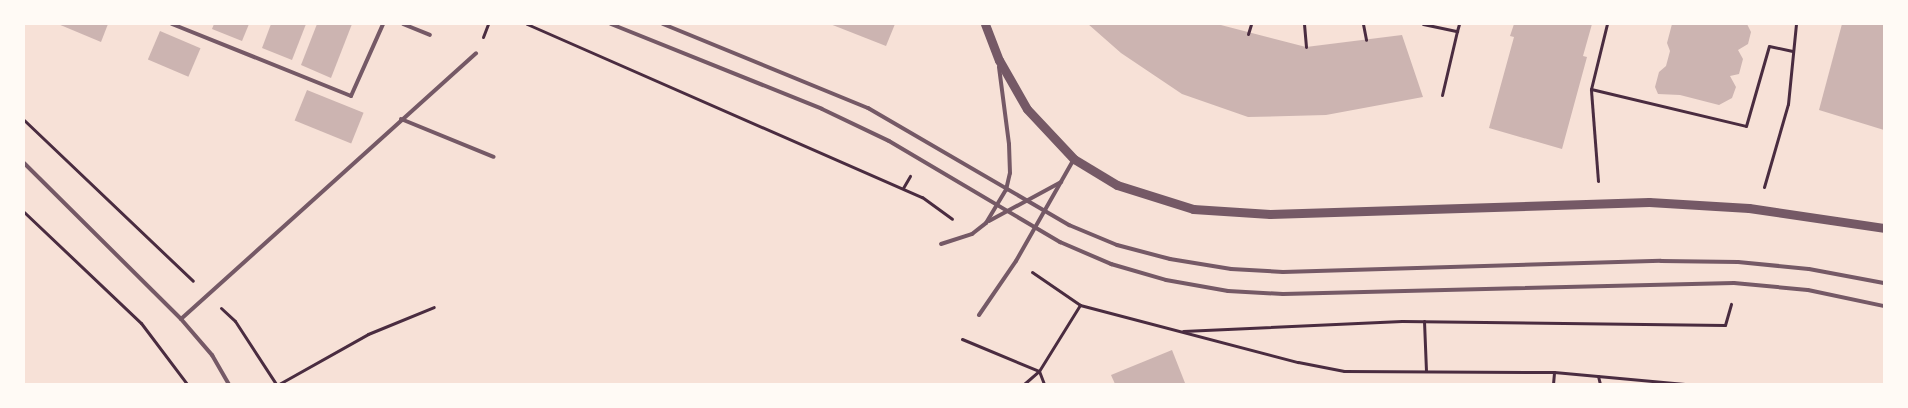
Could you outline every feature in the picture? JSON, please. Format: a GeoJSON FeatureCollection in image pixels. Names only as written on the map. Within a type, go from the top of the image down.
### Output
{"type":"FeatureCollection","features":[{"type":"Feature","properties":{"kind":"street"},"geometry":{"type":"LineString","coordinates":[[985,24],[998,60],[1027,109],[1074,159],[1117,185],[1154,200],[1193,209],[1230,213],[1600,202],[1749,208],[1884,228]]}},
{"type":"Feature","properties":{"kind":"lane"},"geometry":{"type":"LineString","coordinates":[[172,24],[351,96],[382,24]]}},
{"type":"Feature","properties":{"kind":"lane"},"geometry":{"type":"LineString","coordinates":[[403,24],[430,35]]}},
{"type":"Feature","properties":{"kind":"lane"},"geometry":{"type":"LineString","coordinates":[[610,24],[858,126],[1035,229],[1084,253],[1138,272],[1228,291],[1283,294],[1734,283],[1808,290],[1884,306]]}},
{"type":"Feature","properties":{"kind":"lane"},"geometry":{"type":"LineString","coordinates":[[663,24],[868,108],[929,141],[1025,202],[1093,235],[1142,252],[1202,265],[1250,271],[1315,272],[1703,261],[1809,269],[1884,283]]}},
{"type":"Feature","properties":{"kind":"lane"},"geometry":{"type":"LineString","coordinates":[[181,319],[476,53]]}},
{"type":"Feature","properties":{"kind":"lane"},"geometry":{"type":"LineString","coordinates":[[986,223],[998,208],[1006,190],[1010,173],[1009,144],[998,60]]}},
{"type":"Feature","properties":{"kind":"lane"},"geometry":{"type":"LineString","coordinates":[[401,119],[494,157]]}},
{"type":"Feature","properties":{"kind":"lane"},"geometry":{"type":"LineString","coordinates":[[979,315],[1016,261],[1074,159]]}},
{"type":"Feature","properties":{"kind":"lane"},"geometry":{"type":"LineString","coordinates":[[24,163],[181,319],[212,355],[229,384]]}},
{"type":"Feature","properties":{"kind":"lane"},"geometry":{"type":"LineString","coordinates":[[941,244],[972,234],[986,223],[1061,182]]}},
{"type":"Feature","properties":{"kind":"path"},"geometry":{"type":"LineString","coordinates":[[527,24],[922,197],[972,234]]}},
{"type":"Feature","properties":{"kind":"path"},"geometry":{"type":"LineString","coordinates":[[1248,34],[1251,24]]}},
{"type":"Feature","properties":{"kind":"path"},"geometry":{"type":"LineString","coordinates":[[1304,24],[1306,47]]}},
{"type":"Feature","properties":{"kind":"path"},"geometry":{"type":"LineString","coordinates":[[1363,24],[1366,40]]}},
{"type":"Feature","properties":{"kind":"path"},"geometry":{"type":"LineString","coordinates":[[1423,24],[1457,31]]}},
{"type":"Feature","properties":{"kind":"path"},"geometry":{"type":"LineString","coordinates":[[1442,95],[1459,24]]}},
{"type":"Feature","properties":{"kind":"path"},"geometry":{"type":"LineString","coordinates":[[1600,202],[1591,89],[1607,24]]}},
{"type":"Feature","properties":{"kind":"path"},"geometry":{"type":"LineString","coordinates":[[1788,104],[1796,24]]}},
{"type":"Feature","properties":{"kind":"path"},"geometry":{"type":"LineString","coordinates":[[1591,89],[1746,126],[1769,46],[1792,51]]}},
{"type":"Feature","properties":{"kind":"path"},"geometry":{"type":"LineString","coordinates":[[24,120],[234,321],[277,384],[368,334],[434,307]]}},
{"type":"Feature","properties":{"kind":"path"},"geometry":{"type":"LineString","coordinates":[[24,212],[141,323],[187,384]]}},
{"type":"Feature","properties":{"kind":"path"},"geometry":{"type":"LineString","coordinates":[[1016,261],[1080,305],[1298,362],[1344,371],[1554,372],[1688,384]]}},
{"type":"Feature","properties":{"kind":"path"},"geometry":{"type":"LineString","coordinates":[[1024,384],[1039,371],[1080,305]]}},
{"type":"Feature","properties":{"kind":"path"},"geometry":{"type":"LineString","coordinates":[[1179,331],[1424,321],[1578,322]]}},
{"type":"Feature","properties":{"kind":"path"},"geometry":{"type":"LineString","coordinates":[[1424,321],[1426,372]]}},
{"type":"Feature","properties":{"kind":"path"},"geometry":{"type":"LineString","coordinates":[[962,339],[1039,371],[1044,384]]}},
{"type":"Feature","properties":{"kind":"path"},"geometry":{"type":"LineString","coordinates":[[1553,384],[1554,372]]}},
{"type":"Feature","properties":{"kind":"path"},"geometry":{"type":"LineString","coordinates":[[1598,376],[1600,384]]}},
{"type":"Feature","properties":{"kind":"building"},"geometry":{"type":"Polygon","coordinates":[[[58,24],[108,24],[101,42],[58,24]]]}},
{"type":"Feature","properties":{"kind":"building"},"geometry":{"type":"Polygon","coordinates":[[[214,24],[249,24],[242,41],[212,29],[214,24]]]}},
{"type":"Feature","properties":{"kind":"building"},"geometry":{"type":"Polygon","coordinates":[[[271,24],[306,24],[292,60],[262,48],[271,24]]]}},
{"type":"Feature","properties":{"kind":"building"},"geometry":{"type":"Polygon","coordinates":[[[317,24],[352,24],[331,78],[301,65],[317,24]]]}},
{"type":"Feature","properties":{"kind":"building"},"geometry":{"type":"Polygon","coordinates":[[[830,24],[895,24],[886,46],[830,24]]]}},
{"type":"Feature","properties":{"kind":"building"},"geometry":{"type":"Polygon","coordinates":[[[1088,24],[1217,24],[1306,47],[1402,35],[1423,97],[1326,115],[1248,117],[1182,94],[1121,53],[1088,24]]]}},
{"type":"Feature","properties":{"kind":"building"},"geometry":{"type":"Polygon","coordinates":[[[1514,24],[1592,24],[1583,56],[1587,57],[1562,149],[1489,128],[1514,37],[1510,36],[1514,24]]]}},
{"type":"Feature","properties":{"kind":"building"},"geometry":{"type":"Polygon","coordinates":[[[1672,24],[1747,24],[1751,32],[1748,44],[1738,50],[1743,59],[1739,74],[1730,76],[1736,87],[1732,98],[1719,105],[1680,95],[1658,94],[1655,87],[1659,72],[1666,66],[1670,51],[1667,43],[1672,24]]]}},
{"type":"Feature","properties":{"kind":"building"},"geometry":{"type":"Polygon","coordinates":[[[1842,24],[1884,24],[1884,130],[1819,110],[1842,24]]]}},
{"type":"Feature","properties":{"kind":"building"},"geometry":{"type":"Polygon","coordinates":[[[160,31],[201,48],[188,77],[148,60],[160,31]]]}},
{"type":"Feature","properties":{"kind":"building"},"geometry":{"type":"Polygon","coordinates":[[[307,90],[364,113],[351,143],[295,121],[307,90]]]}},
{"type":"Feature","properties":{"kind":"building"},"geometry":{"type":"Polygon","coordinates":[[[1172,350],[1185,383],[1115,384],[1111,375],[1172,350]]]}}]}
